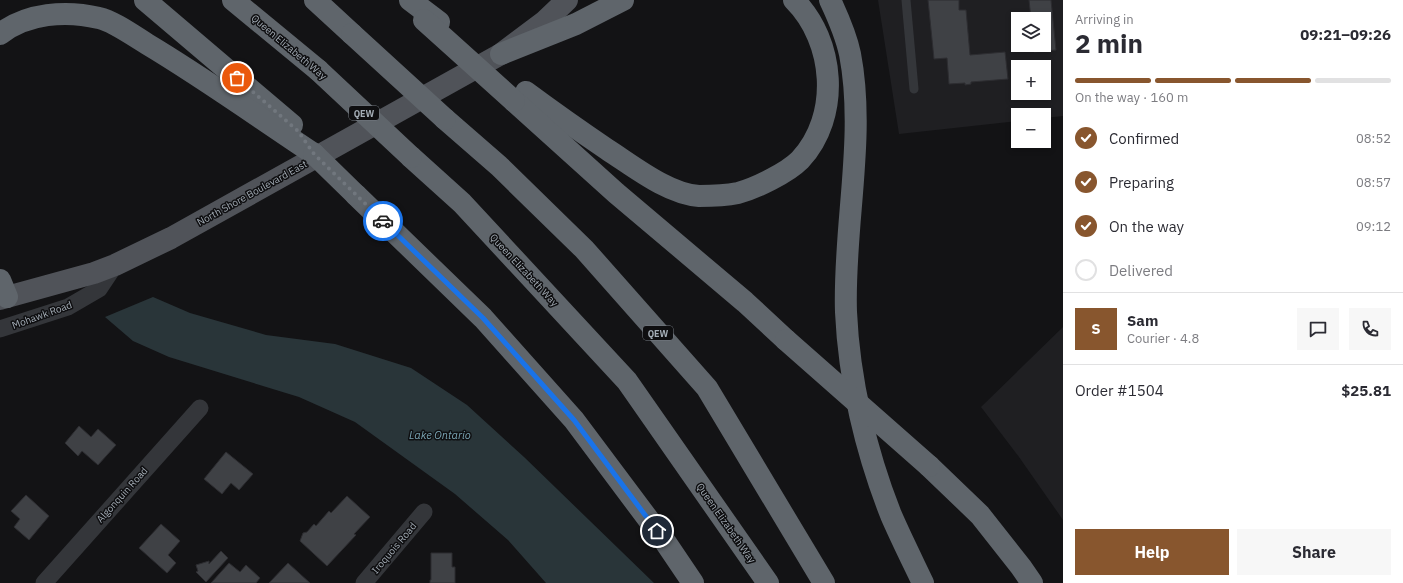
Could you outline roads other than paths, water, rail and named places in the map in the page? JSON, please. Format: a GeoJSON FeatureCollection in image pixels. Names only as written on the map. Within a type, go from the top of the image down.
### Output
{"type":"FeatureCollection","features":[{"type":"Feature","properties":{"kind":"highway"},"geometry":{"type":"LineString","coordinates":[[145,0],[255,104],[298,131],[314,154],[483,318],[574,420],[666,543],[693,583]]}},
{"type":"Feature","properties":{"kind":"highway","name":"Queen Elizabeth Way"},"geometry":{"type":"LineString","coordinates":[[232,0],[318,70],[462,203],[627,381],[768,583]]}},
{"type":"Feature","properties":{"kind":"highway","name":"QEW"},"geometry":{"type":"LineString","coordinates":[[315,0],[445,120],[499,166],[584,248],[707,388],[824,583]]}},
{"type":"Feature","properties":{"kind":"highway"},"geometry":{"type":"LineString","coordinates":[[401,0],[431,21]]}},
{"type":"Feature","properties":{"kind":"highway"},"geometry":{"type":"LineString","coordinates":[[410,0],[431,21],[520,97],[616,193],[745,302],[928,466],[980,516],[1032,583]]}},
{"type":"Feature","properties":{"kind":"highway"},"geometry":{"type":"LineString","coordinates":[[501,54],[576,24],[623,0]]}},
{"type":"Feature","properties":{"kind":"highway"},"geometry":{"type":"LineString","coordinates":[[520,97],[557,115],[652,179],[683,193],[699,196],[738,193],[779,175],[799,160],[814,139],[825,113],[827,72],[823,49],[814,27],[803,10],[794,0]]}},
{"type":"Feature","properties":{"kind":"highway"},"geometry":{"type":"LineString","coordinates":[[830,0],[839,19],[850,53],[854,87],[854,162],[847,267],[846,311],[849,354],[860,414],[876,471],[891,514],[923,583]]}},
{"type":"Feature","properties":{"kind":"highway"},"geometry":{"type":"LineString","coordinates":[[0,34],[18,23],[45,15],[78,14],[101,18],[165,55],[234,99],[255,104]]}},
{"type":"Feature","properties":{"kind":"main road","name":"North Shore Boulevard East"},"geometry":{"type":"LineString","coordinates":[[2,292],[94,273],[115,265],[171,238],[501,54],[545,21],[567,0]]}},
{"type":"Feature","properties":{"kind":"street","name":"Mohawk Road"},"geometry":{"type":"LineString","coordinates":[[0,330],[68,307],[99,289],[115,265]]}},
{"type":"Feature","properties":{"kind":"street","name":"Algonquin Road"},"geometry":{"type":"LineString","coordinates":[[44,583],[200,408]]}},
{"type":"Feature","properties":{"kind":"street","name":"Iroquois Road"},"geometry":{"type":"LineString","coordinates":[[364,583],[424,512]]}},
{"type":"Feature","properties":{"kind":"lane"},"geometry":{"type":"LineString","coordinates":[[906,0],[914,89]]}},
{"type":"Feature","properties":{"kind":"water","name":"Lake Ontario"},"geometry":{"type":"Polygon","coordinates":[[[153,297],[190,313],[266,335],[335,344],[411,368],[467,405],[524,457],[654,583],[546,583],[508,540],[455,494],[355,422],[299,397],[169,357],[133,341],[105,317],[153,297]]]}}]}
